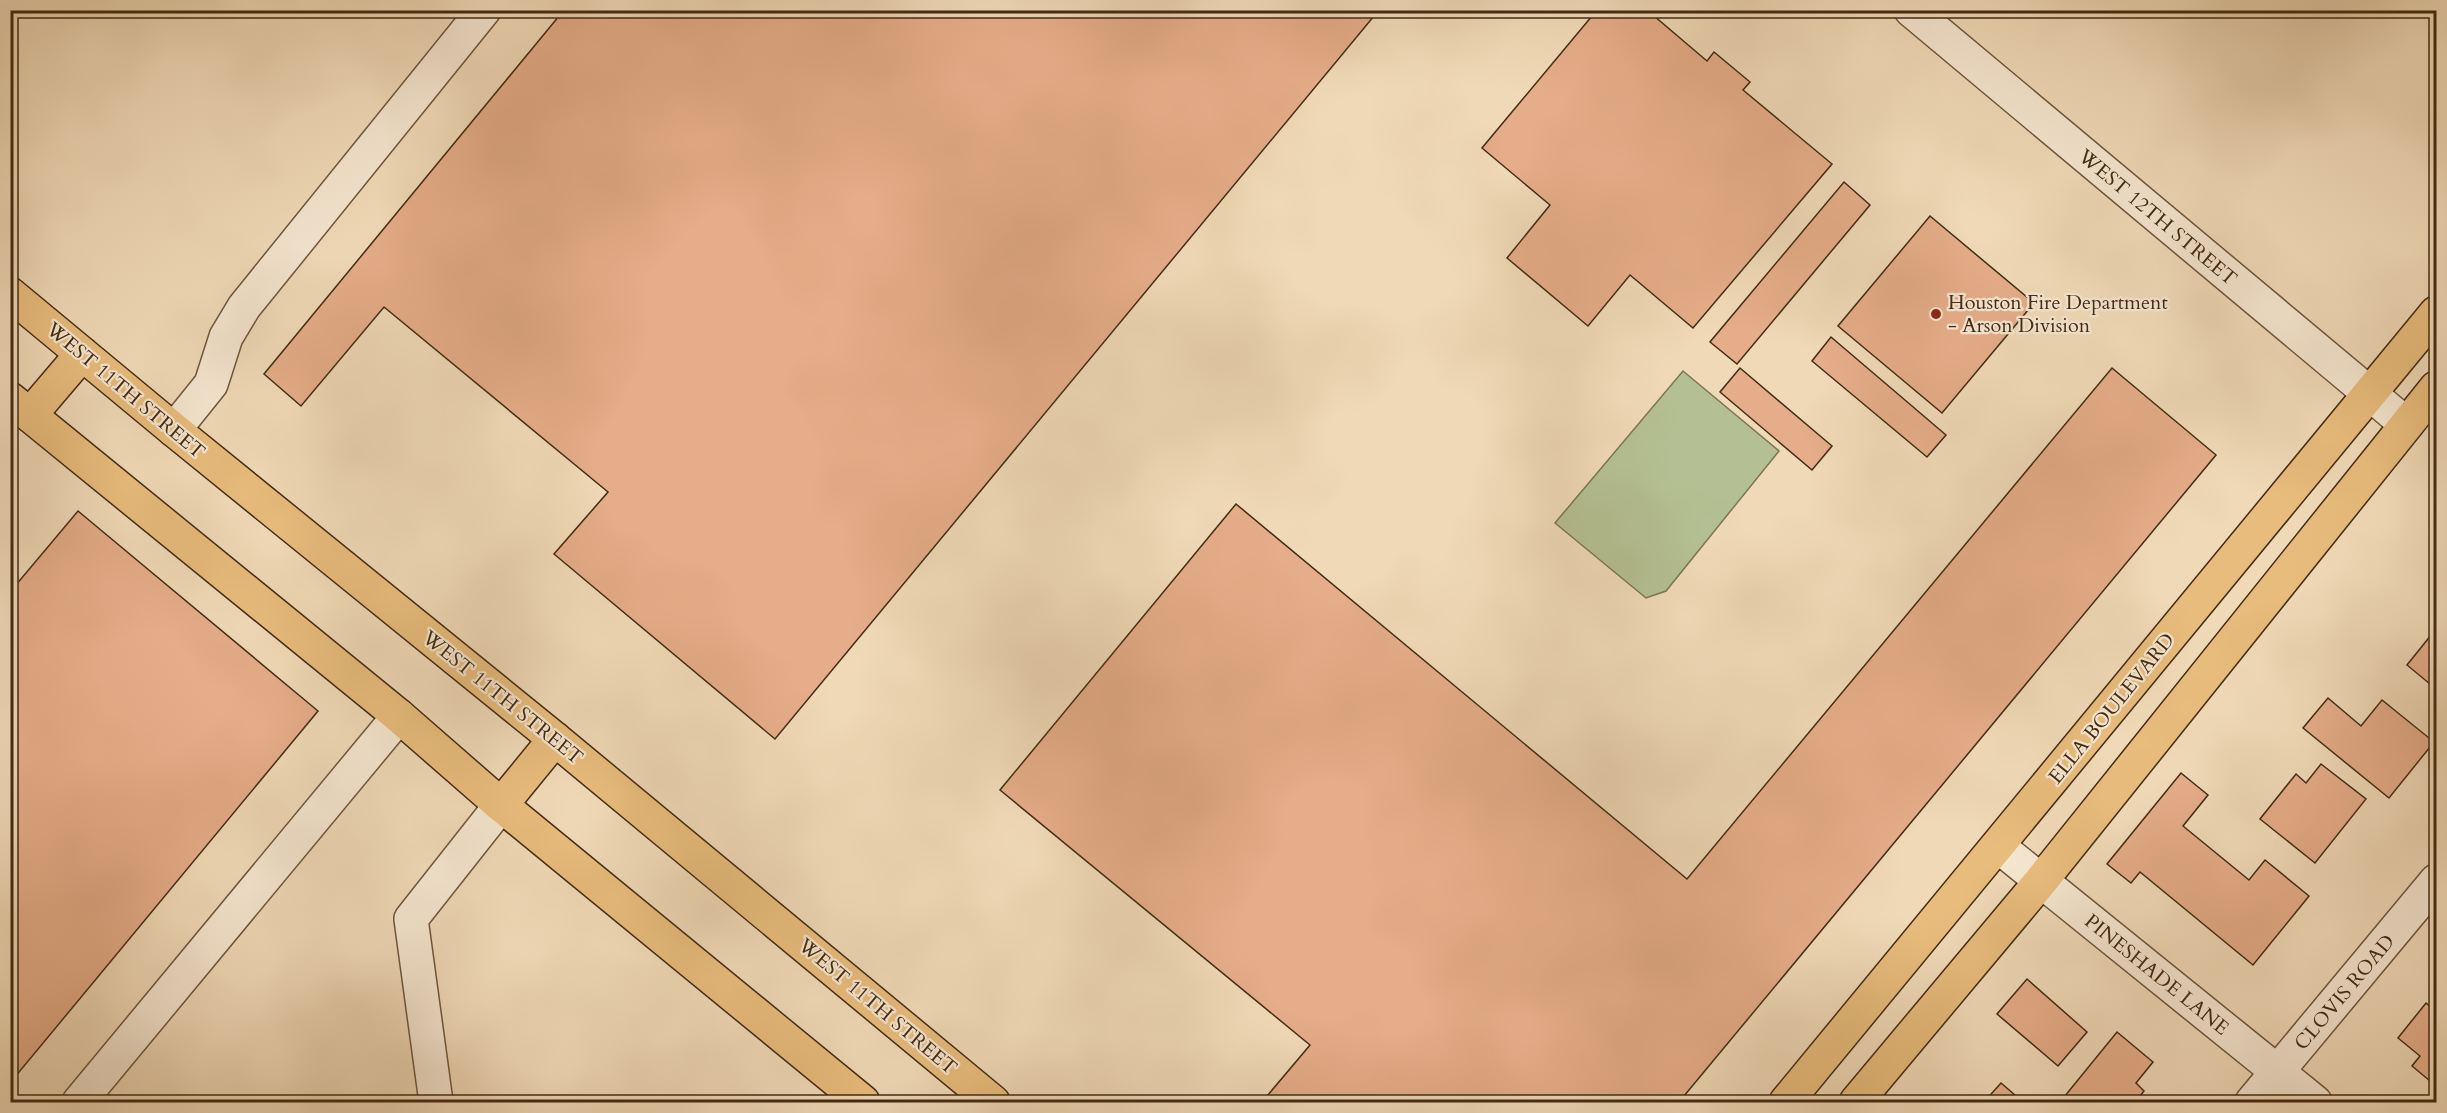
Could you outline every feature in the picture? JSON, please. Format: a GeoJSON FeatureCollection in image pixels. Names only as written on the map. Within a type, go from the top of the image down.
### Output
{"type":"FeatureCollection","features":[{"type":"Feature","properties":{"kind":"main road","name":"WEST 11TH STREET"},"geometry":{"type":"LineString","coordinates":[[10,294],[555,739],[993,1102]]}},
{"type":"Feature","properties":{"kind":"main road","name":"ELLA BOULEVARD"},"geometry":{"type":"LineString","coordinates":[[1786,1102],[2436,313]]}},
{"type":"Feature","properties":{"kind":"main road"},"geometry":{"type":"LineString","coordinates":[[82,354],[20,407],[399,716],[501,805],[863,1102]]}},
{"type":"Feature","properties":{"kind":"main road"},"geometry":{"type":"LineString","coordinates":[[1856,1102],[2041,881],[2436,388]]}},
{"type":"Feature","properties":{"kind":"main road"},"geometry":{"type":"LineString","coordinates":[[501,805],[555,739]]}},
{"type":"Feature","properties":{"kind":"street"},"geometry":{"type":"LineString","coordinates":[[174,430],[211,384],[226,337],[244,307],[484,10]]}},
{"type":"Feature","properties":{"kind":"street","name":"WEST 12TH STREET"},"geometry":{"type":"LineString","coordinates":[[1911,10],[2406,424]]}},
{"type":"Feature","properties":{"kind":"street"},"geometry":{"type":"LineString","coordinates":[[79,1102],[399,716]]}},
{"type":"Feature","properties":{"kind":"street"},"geometry":{"type":"LineString","coordinates":[[436,1102],[411,919],[501,805]]}},
{"type":"Feature","properties":{"kind":"street","name":"PINESHADE LANE"},"geometry":{"type":"LineString","coordinates":[[1998,846],[2315,1102]]}},
{"type":"Feature","properties":{"kind":"street","name":"CLOVIS ROAD"},"geometry":{"type":"LineString","coordinates":[[2252,1102],[2436,881]]}},
{"type":"Feature","properties":{"kind":"green space"},"geometry":{"type":"Polygon","coordinates":[[[1683,371],[1779,451],[1666,591],[1646,598],[1555,523],[1683,371]]]}},
{"type":"Feature","properties":{"kind":"building"},"geometry":{"type":"Polygon","coordinates":[[[564,10],[1379,10],[775,739],[554,554],[608,492],[384,307],[301,406],[264,374],[564,10]]]}},
{"type":"Feature","properties":{"kind":"building"},"geometry":{"type":"Polygon","coordinates":[[[1597,10],[1647,10],[1707,61],[1714,52],[1750,82],[1743,90],[1832,164],[1693,328],[1630,275],[1588,326],[1507,258],[1550,205],[1482,148],[1597,10]]]}},
{"type":"Feature","properties":{"kind":"building"},"geometry":{"type":"Polygon","coordinates":[[[1844,182],[1870,205],[1737,364],[1710,342],[1844,182]]]}},
{"type":"Feature","properties":{"kind":"building","name":"Houston Fire Department - Arson Division"},"geometry":{"type":"Polygon","coordinates":[[[1930,216],[2034,303],[1942,413],[1838,326],[1930,216]]]}},
{"type":"Feature","properties":{"kind":"building"},"geometry":{"type":"Polygon","coordinates":[[[1831,337],[1946,435],[1927,457],[1812,361],[1831,337]]]}},
{"type":"Feature","properties":{"kind":"building"},"geometry":{"type":"Polygon","coordinates":[[[1740,368],[1832,446],[1812,470],[1720,392],[1740,368]]]}},
{"type":"Feature","properties":{"kind":"building"},"geometry":{"type":"Polygon","coordinates":[[[2112,368],[2216,455],[1679,1102],[1262,1102],[1310,1045],[1000,790],[1236,504],[1687,879],[2112,368]]]}},
{"type":"Feature","properties":{"kind":"building"},"geometry":{"type":"Polygon","coordinates":[[[78,511],[318,711],[10,1083],[10,592],[78,511]]]}},
{"type":"Feature","properties":{"kind":"building"},"geometry":{"type":"Polygon","coordinates":[[[2436,629],[2436,689],[2407,665],[2436,629]]]}},
{"type":"Feature","properties":{"kind":"building"},"geometry":{"type":"Polygon","coordinates":[[[2328,698],[2361,726],[2382,700],[2434,742],[2389,798],[2303,728],[2328,698]]]}},
{"type":"Feature","properties":{"kind":"building"},"geometry":{"type":"Polygon","coordinates":[[[2321,764],[2366,799],[2315,863],[2260,819],[2296,774],[2306,783],[2321,764]]]}},
{"type":"Feature","properties":{"kind":"building"},"geometry":{"type":"Polygon","coordinates":[[[2181,773],[2208,795],[2183,826],[2249,880],[2265,860],[2309,896],[2253,965],[2140,872],[2131,883],[2107,864],[2181,773]]]}},
{"type":"Feature","properties":{"kind":"building"},"geometry":{"type":"Polygon","coordinates":[[[2027,979],[2087,1032],[2058,1066],[1997,1014],[2027,979]]]}},
{"type":"Feature","properties":{"kind":"building"},"geometry":{"type":"Polygon","coordinates":[[[2426,1003],[2436,1011],[2436,1086],[2412,1066],[2420,1056],[2398,1038],[2426,1003]]]}},
{"type":"Feature","properties":{"kind":"building"},"geometry":{"type":"Polygon","coordinates":[[[2117,1032],[2153,1062],[2136,1083],[2144,1091],[2135,1102],[2060,1102],[2117,1032]]]}},
{"type":"Feature","properties":{"kind":"building"},"geometry":{"type":"Polygon","coordinates":[[[2001,1083],[2023,1102],[1984,1102],[2001,1083]]]}},
{"type":"Feature","properties":{"kind":"place","name":"Houston Fire Department - Arson Division"},"geometry":{"type":"Point","coordinates":[1936,314]}}]}
